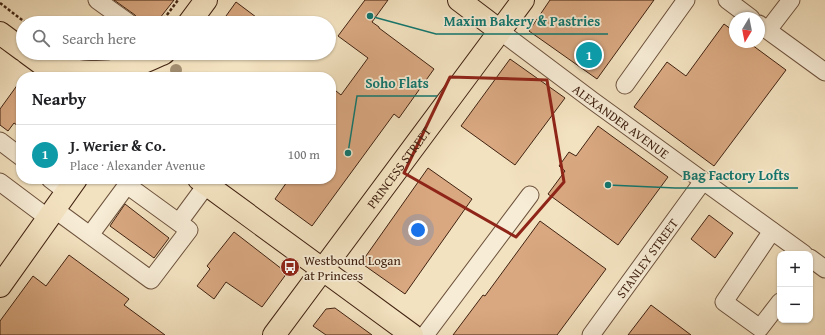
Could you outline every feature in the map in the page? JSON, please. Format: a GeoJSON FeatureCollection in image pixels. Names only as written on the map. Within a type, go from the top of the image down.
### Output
{"type":"FeatureCollection","features":[{"type":"Feature","properties":{"kind":"main road"},"geometry":{"type":"LineString","coordinates":[[194,16],[206,0]]}},
{"type":"Feature","properties":{"kind":"main road","name":"ALEXANDER AVENUE"},"geometry":{"type":"LineString","coordinates":[[459,0],[500,31]]}},
{"type":"Feature","properties":{"kind":"main road","name":"PRINCESS STREET"},"geometry":{"type":"LineString","coordinates":[[274,335],[523,0]]}},
{"type":"Feature","properties":{"kind":"main road"},"geometry":{"type":"LineString","coordinates":[[37,60],[53,72],[100,72],[123,69],[147,60]]}},
{"type":"Feature","properties":{"kind":"main road"},"geometry":{"type":"LineString","coordinates":[[152,72],[160,60]]}},
{"type":"Feature","properties":{"kind":"main road"},"geometry":{"type":"LineString","coordinates":[[206,184],[412,335]]}},
{"type":"Feature","properties":{"kind":"main road"},"geometry":{"type":"LineString","coordinates":[[0,286],[59,195]]}},
{"type":"Feature","properties":{"kind":"street"},"geometry":{"type":"LineString","coordinates":[[97,0],[119,16]]}},
{"type":"Feature","properties":{"kind":"street"},"geometry":{"type":"LineString","coordinates":[[625,85],[686,0]]}},
{"type":"Feature","properties":{"kind":"street"},"geometry":{"type":"LineString","coordinates":[[727,0],[743,12]]}},
{"type":"Feature","properties":{"kind":"street"},"geometry":{"type":"LineString","coordinates":[[765,26],[791,0]]}},
{"type":"Feature","properties":{"kind":"street"},"geometry":{"type":"LineString","coordinates":[[765,28],[825,72]]}},
{"type":"Feature","properties":{"kind":"street","name":"ALEXANDER AVENUE"},"geometry":{"type":"LineString","coordinates":[[500,31],[593,101],[800,251]]}},
{"type":"Feature","properties":{"kind":"street"},"geometry":{"type":"LineString","coordinates":[[0,141],[16,153]]}},
{"type":"Feature","properties":{"kind":"street","name":"STANLEY STREET"},"geometry":{"type":"LineString","coordinates":[[591,335],[703,181]]}},
{"type":"Feature","properties":{"kind":"street"},"geometry":{"type":"LineString","coordinates":[[0,182],[59,195],[90,235],[151,280],[189,230],[126,184]]}},
{"type":"Feature","properties":{"kind":"street"},"geometry":{"type":"LineString","coordinates":[[90,235],[122,184]]}},
{"type":"Feature","properties":{"kind":"street"},"geometry":{"type":"LineString","coordinates":[[179,222],[202,184]]}},
{"type":"Feature","properties":{"kind":"street"},"geometry":{"type":"LineString","coordinates":[[425,335],[530,195]]}},
{"type":"Feature","properties":{"kind":"street"},"geometry":{"type":"LineString","coordinates":[[772,231],[724,302],[760,328],[777,306]]}},
{"type":"Feature","properties":{"kind":"path"},"geometry":{"type":"LineString","coordinates":[[166,16],[178,0]]}},
{"type":"Feature","properties":{"kind":"path"},"geometry":{"type":"LineString","coordinates":[[0,3],[17,16]]}},
{"type":"Feature","properties":{"kind":"highlighted area"},"geometry":{"type":"Polygon","coordinates":[[[450,77],[547,80],[564,182],[516,237],[404,173],[450,77]]]}},
{"type":"Feature","properties":{"kind":"building"},"geometry":{"type":"Polygon","coordinates":[[[114,0],[174,0],[161,16],[135,15],[114,0]]]}},
{"type":"Feature","properties":{"kind":"building"},"geometry":{"type":"Polygon","coordinates":[[[365,0],[388,0],[372,22],[434,69],[399,118],[394,114],[312,226],[275,199],[286,184],[336,184],[336,91],[341,95],[368,58],[338,36],[365,0]]]}},
{"type":"Feature","properties":{"kind":"building"},"geometry":{"type":"Polygon","coordinates":[[[550,0],[654,0],[597,79],[529,31],[550,0]]]}},
{"type":"Feature","properties":{"kind":"building"},"geometry":{"type":"Polygon","coordinates":[[[236,2],[255,16],[226,16],[236,2]]]}},
{"type":"Feature","properties":{"kind":"building"},"geometry":{"type":"Polygon","coordinates":[[[724,24],[729,28],[729,48],[756,48],[786,70],[714,166],[634,107],[667,62],[686,76],[724,24]]]}},
{"type":"Feature","properties":{"kind":"building"},"geometry":{"type":"Polygon","coordinates":[[[510,59],[565,98],[515,165],[461,126],[510,59]]]}},
{"type":"Feature","properties":{"kind":"building"},"geometry":{"type":"Polygon","coordinates":[[[16,87],[16,124],[14,123],[8,131],[0,125],[0,109],[16,87]]]}},
{"type":"Feature","properties":{"kind":"building"},"geometry":{"type":"Polygon","coordinates":[[[598,126],[668,177],[618,245],[548,194],[565,171],[559,166],[569,152],[576,156],[598,126]]]}},
{"type":"Feature","properties":{"kind":"building"},"geometry":{"type":"Polygon","coordinates":[[[428,168],[472,199],[405,294],[361,263],[428,168]]]}},
{"type":"Feature","properties":{"kind":"building"},"geometry":{"type":"Polygon","coordinates":[[[125,204],[169,238],[154,258],[110,226],[125,204]]]}},
{"type":"Feature","properties":{"kind":"building"},"geometry":{"type":"Polygon","coordinates":[[[709,215],[733,233],[715,258],[691,239],[709,215]]]}},
{"type":"Feature","properties":{"kind":"building"},"geometry":{"type":"Polygon","coordinates":[[[540,221],[606,269],[557,335],[453,335],[483,295],[485,296],[540,221]]]}},
{"type":"Feature","properties":{"kind":"building"},"geometry":{"type":"Polygon","coordinates":[[[234,232],[287,273],[262,307],[226,282],[214,299],[197,286],[210,269],[207,266],[234,232]]]}},
{"type":"Feature","properties":{"kind":"building"},"geometry":{"type":"Polygon","coordinates":[[[69,255],[129,299],[124,305],[165,335],[0,335],[0,321],[33,276],[46,286],[69,255]]]}},
{"type":"Feature","properties":{"kind":"building"},"geometry":{"type":"Polygon","coordinates":[[[651,305],[691,335],[628,335],[651,305]]]}},
{"type":"Feature","properties":{"kind":"building"},"geometry":{"type":"Polygon","coordinates":[[[335,308],[372,335],[326,335],[313,326],[326,309],[335,308]]]}},
{"type":"Feature","properties":{"kind":"place","name":"Maxim Bakery & Pastries"},"geometry":{"type":"Point","coordinates":[370,16]}},
{"type":"Feature","properties":{"kind":"place","name":"J. Werier & Co."},"geometry":{"type":"Point","coordinates":[589,55]}},
{"type":"Feature","properties":{"kind":"place","name":"Soho Flats"},"geometry":{"type":"Point","coordinates":[348,153]}},
{"type":"Feature","properties":{"kind":"place","name":"Bag Factory Lofts"},"geometry":{"type":"Point","coordinates":[608,185]}},
{"type":"Feature","properties":{"kind":"place","name":"Westbound Logan at Princess"},"geometry":{"type":"Point","coordinates":[290,267]}}]}
